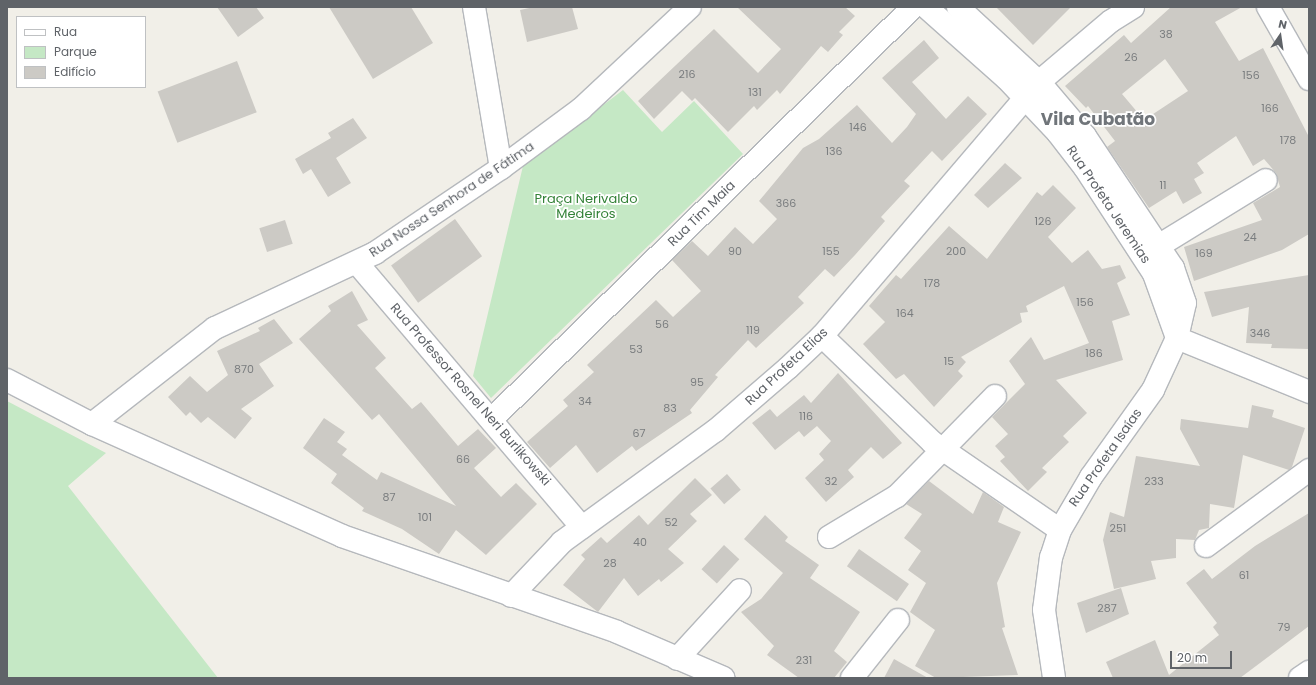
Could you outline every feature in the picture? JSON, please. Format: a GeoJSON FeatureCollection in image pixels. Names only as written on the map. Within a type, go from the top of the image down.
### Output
{"type":"FeatureCollection","features":[{"type":"Feature","properties":{"kind":"street"},"geometry":{"type":"LineString","coordinates":[[474,7],[501,168]]}},
{"type":"Feature","properties":{"kind":"street","name":"Rua Nossa Senhora de Fátima"},"geometry":{"type":"LineString","coordinates":[[92,424],[215,328],[357,263],[501,168],[581,109],[690,7]]}},
{"type":"Feature","properties":{"kind":"street","name":"Rua Tim Maia"},"geometry":{"type":"LineString","coordinates":[[491,420],[913,7]]}},
{"type":"Feature","properties":{"kind":"street","name":"Rua Profeta Jeremias"},"geometry":{"type":"LineString","coordinates":[[926,7],[1025,98],[1085,168],[1140,250],[1163,292],[1176,338]]}},
{"type":"Feature","properties":{"kind":"street","name":"Rua Profeta Jeremias"},"geometry":{"type":"LineString","coordinates":[[958,7],[1039,82],[1085,136],[1160,245],[1178,278],[1185,303],[1176,338]]}},
{"type":"Feature","properties":{"kind":"street","name":"Rua Profeta Elias"},"geometry":{"type":"LineString","coordinates":[[511,596],[562,542],[715,431],[822,336],[1039,82],[1111,21],[1133,7]]}},
{"type":"Feature","properties":{"kind":"street"},"geometry":{"type":"LineString","coordinates":[[1268,7],[1309,79]]}},
{"type":"Feature","properties":{"kind":"street"},"geometry":{"type":"LineString","coordinates":[[1160,245],[1266,180]]}},
{"type":"Feature","properties":{"kind":"street","name":"Rua Professor Rosnel Neri Burlikowski"},"geometry":{"type":"LineString","coordinates":[[357,263],[582,527]]}},
{"type":"Feature","properties":{"kind":"street"},"geometry":{"type":"LineString","coordinates":[[822,336],[941,448],[1060,530]]}},
{"type":"Feature","properties":{"kind":"street"},"geometry":{"type":"LineString","coordinates":[[1176,338],[1309,392]]}},
{"type":"Feature","properties":{"kind":"street","name":"Rua Profeta Isaías"},"geometry":{"type":"LineString","coordinates":[[1054,678],[1044,610],[1051,557],[1060,530],[1091,476],[1153,390],[1176,338]]}},
{"type":"Feature","properties":{"kind":"street"},"geometry":{"type":"LineString","coordinates":[[7,380],[92,424],[342,536],[617,632],[724,678]]}},
{"type":"Feature","properties":{"kind":"street"},"geometry":{"type":"LineString","coordinates":[[829,537],[897,496],[941,448],[995,396]]}},
{"type":"Feature","properties":{"kind":"street"},"geometry":{"type":"LineString","coordinates":[[1206,546],[1309,470]]}},
{"type":"Feature","properties":{"kind":"street"},"geometry":{"type":"LineString","coordinates":[[677,659],[740,590]]}},
{"type":"Feature","properties":{"kind":"street"},"geometry":{"type":"LineString","coordinates":[[852,678],[898,620]]}},
{"type":"Feature","properties":{"kind":"street"},"geometry":{"type":"LineString","coordinates":[[1300,678],[1309,672]]}},
{"type":"Feature","properties":{"kind":"green space","name":"Praça Nerivaldo Medeiros"},"geometry":{"type":"Polygon","coordinates":[[[623,90],[662,132],[694,101],[743,154],[491,398],[473,376],[523,166],[623,90]]]}},
{"type":"Feature","properties":{"kind":"green space"},"geometry":{"type":"Polygon","coordinates":[[[7,401],[106,453],[68,486],[218,678],[7,678],[7,401]]]}},
{"type":"Feature","properties":{"kind":"building"},"geometry":{"type":"Polygon","coordinates":[[[217,7],[256,7],[264,18],[238,37],[217,7]]]}},
{"type":"Feature","properties":{"kind":"building"},"geometry":{"type":"Polygon","coordinates":[[[329,7],[411,7],[433,43],[373,79],[329,7]]]}},
{"type":"Feature","properties":{"kind":"building"},"geometry":{"type":"Polygon","coordinates":[[[534,7],[572,7],[578,29],[527,42],[520,10],[534,7]]]}},
{"type":"Feature","properties":{"kind":"building"},"geometry":{"type":"Polygon","coordinates":[[[737,7],[845,7],[855,16],[839,32],[843,35],[828,52],[821,46],[780,94],[777,90],[757,110],[754,106],[728,132],[695,98],[692,101],[682,91],[654,119],[638,101],[714,29],[758,73],[781,49],[737,7]]]}},
{"type":"Feature","properties":{"kind":"building"},"geometry":{"type":"Polygon","coordinates":[[[996,7],[1071,7],[1033,45],[996,7]]]}},
{"type":"Feature","properties":{"kind":"building"},"geometry":{"type":"Polygon","coordinates":[[[1171,7],[1242,7],[1215,22],[1239,61],[1263,48],[1309,137],[1309,234],[1282,250],[1194,281],[1184,247],[1262,220],[1253,203],[1280,187],[1276,173],[1264,159],[1253,166],[1236,136],[1197,163],[1204,173],[1194,179],[1202,193],[1183,204],[1176,191],[1149,208],[1107,147],[1115,141],[1088,106],[1086,108],[1065,86],[1124,35],[1131,43],[1171,7]],[[1165,59],[1122,94],[1144,120],[1188,91],[1165,59]]]}},
{"type":"Feature","properties":{"kind":"building"},"geometry":{"type":"Polygon","coordinates":[[[924,40],[939,58],[912,82],[946,119],[968,96],[987,114],[942,161],[932,151],[904,181],[910,186],[881,217],[885,221],[855,255],[834,277],[825,269],[798,297],[804,303],[756,348],[748,340],[715,375],[718,377],[690,410],[692,413],[636,451],[632,446],[597,473],[576,445],[550,468],[527,442],[568,406],[563,400],[594,372],[587,365],[656,300],[673,317],[701,291],[672,260],[692,241],[708,256],[735,227],[753,244],[777,219],[759,201],[803,148],[819,139],[857,105],[892,143],[907,127],[916,114],[882,78],[924,40]]]}},
{"type":"Feature","properties":{"kind":"building"},"geometry":{"type":"Polygon","coordinates":[[[237,61],[257,112],[177,143],[158,91],[237,61]]]}},
{"type":"Feature","properties":{"kind":"building"},"geometry":{"type":"Polygon","coordinates":[[[353,118],[367,138],[336,158],[351,183],[328,197],[311,169],[303,174],[295,159],[331,138],[328,133],[353,118]]]}},
{"type":"Feature","properties":{"kind":"building"},"geometry":{"type":"Polygon","coordinates":[[[1005,163],[1022,178],[988,208],[974,195],[1005,163]]]}},
{"type":"Feature","properties":{"kind":"building"},"geometry":{"type":"Polygon","coordinates":[[[1053,185],[1076,208],[1048,237],[1072,263],[1088,250],[1102,269],[1120,265],[1126,278],[1117,283],[1130,315],[1112,321],[1123,360],[1056,380],[1087,413],[1063,436],[1069,442],[1042,468],[1047,472],[1028,491],[1000,461],[1005,457],[995,446],[1008,434],[992,417],[1025,384],[1009,361],[1031,337],[1044,360],[1089,343],[1064,286],[1026,306],[1028,312],[1020,313],[1022,322],[961,357],[966,362],[958,371],[963,376],[934,407],[904,374],[896,379],[863,344],[885,322],[869,306],[896,275],[901,279],[949,226],[987,259],[1037,192],[1042,196],[1053,185]]]}},
{"type":"Feature","properties":{"kind":"building"},"geometry":{"type":"Polygon","coordinates":[[[455,219],[482,256],[418,303],[391,265],[455,219]]]}},
{"type":"Feature","properties":{"kind":"building"},"geometry":{"type":"Polygon","coordinates":[[[285,220],[293,244],[267,252],[259,228],[285,220]]]}},
{"type":"Feature","properties":{"kind":"building"},"geometry":{"type":"Polygon","coordinates":[[[1309,275],[1309,349],[1271,348],[1272,344],[1246,343],[1249,307],[1212,317],[1204,292],[1309,275]]]}},
{"type":"Feature","properties":{"kind":"building"},"geometry":{"type":"Polygon","coordinates":[[[352,291],[368,320],[357,325],[386,358],[375,368],[412,409],[421,402],[458,446],[478,429],[496,448],[474,468],[501,497],[516,483],[537,504],[486,555],[456,530],[439,554],[402,529],[362,511],[364,508],[331,483],[337,474],[303,448],[324,418],[345,432],[337,442],[347,449],[342,455],[377,480],[381,472],[456,506],[379,414],[372,420],[299,339],[331,311],[328,306],[352,291]]]}},
{"type":"Feature","properties":{"kind":"building"},"geometry":{"type":"Polygon","coordinates":[[[274,319],[293,343],[259,364],[274,386],[241,409],[252,418],[235,439],[208,417],[201,423],[190,412],[186,416],[168,397],[190,376],[207,392],[228,375],[217,351],[260,331],[258,328],[274,319]]]}},
{"type":"Feature","properties":{"kind":"building"},"geometry":{"type":"Polygon","coordinates":[[[838,373],[902,443],[883,459],[871,447],[848,470],[854,477],[826,502],[805,478],[824,460],[819,454],[831,441],[817,426],[804,437],[799,431],[775,450],[752,423],[770,409],[777,417],[804,395],[811,403],[838,373]]]}},
{"type":"Feature","properties":{"kind":"building"},"geometry":{"type":"Polygon","coordinates":[[[1252,405],[1274,410],[1272,417],[1305,428],[1292,467],[1289,470],[1243,455],[1234,508],[1210,504],[1209,528],[1199,530],[1195,540],[1176,539],[1176,558],[1151,561],[1156,579],[1114,589],[1103,540],[1110,512],[1124,517],[1136,456],[1200,466],[1180,429],[1181,419],[1248,428],[1252,405]]]}},
{"type":"Feature","properties":{"kind":"building"},"geometry":{"type":"Polygon","coordinates":[[[727,474],[741,490],[724,504],[710,488],[727,474]]]}},
{"type":"Feature","properties":{"kind":"building"},"geometry":{"type":"Polygon","coordinates":[[[695,478],[712,495],[690,514],[697,521],[668,549],[684,563],[661,582],[659,579],[638,596],[624,578],[598,612],[563,585],[585,559],[581,555],[601,537],[607,543],[639,515],[648,525],[695,478]]]}},
{"type":"Feature","properties":{"kind":"building"},"geometry":{"type":"Polygon","coordinates":[[[929,481],[973,514],[983,492],[1004,507],[998,522],[1021,532],[997,583],[1005,627],[1002,628],[1018,675],[936,678],[915,666],[935,630],[910,612],[926,583],[908,570],[921,551],[904,538],[922,514],[906,504],[929,481]]]}},
{"type":"Feature","properties":{"kind":"building"},"geometry":{"type":"Polygon","coordinates":[[[1309,513],[1309,626],[1240,678],[1113,678],[1106,662],[1155,640],[1169,675],[1219,635],[1213,627],[1217,623],[1186,583],[1204,569],[1212,579],[1255,546],[1309,513]]]}},
{"type":"Feature","properties":{"kind":"building"},"geometry":{"type":"Polygon","coordinates":[[[765,515],[788,537],[785,541],[819,565],[810,578],[860,612],[834,651],[847,662],[834,678],[799,678],[767,655],[774,646],[741,612],[761,599],[783,573],[744,539],[765,515]]]}},
{"type":"Feature","properties":{"kind":"building"},"geometry":{"type":"Polygon","coordinates":[[[724,545],[739,559],[717,583],[701,569],[724,545]]]}},
{"type":"Feature","properties":{"kind":"building"},"geometry":{"type":"Polygon","coordinates":[[[859,549],[909,584],[897,601],[847,566],[859,549]]]}},
{"type":"Feature","properties":{"kind":"building"},"geometry":{"type":"Polygon","coordinates":[[[1121,588],[1129,614],[1086,633],[1077,603],[1121,588]]]}},
{"type":"Feature","properties":{"kind":"building"},"geometry":{"type":"Polygon","coordinates":[[[894,659],[928,678],[884,678],[894,659]]]}},
{"type":"Feature","properties":{"kind":"district","name":"Vila Cubatão"},"geometry":{"type":"Point","coordinates":[1098,120]}}]}
